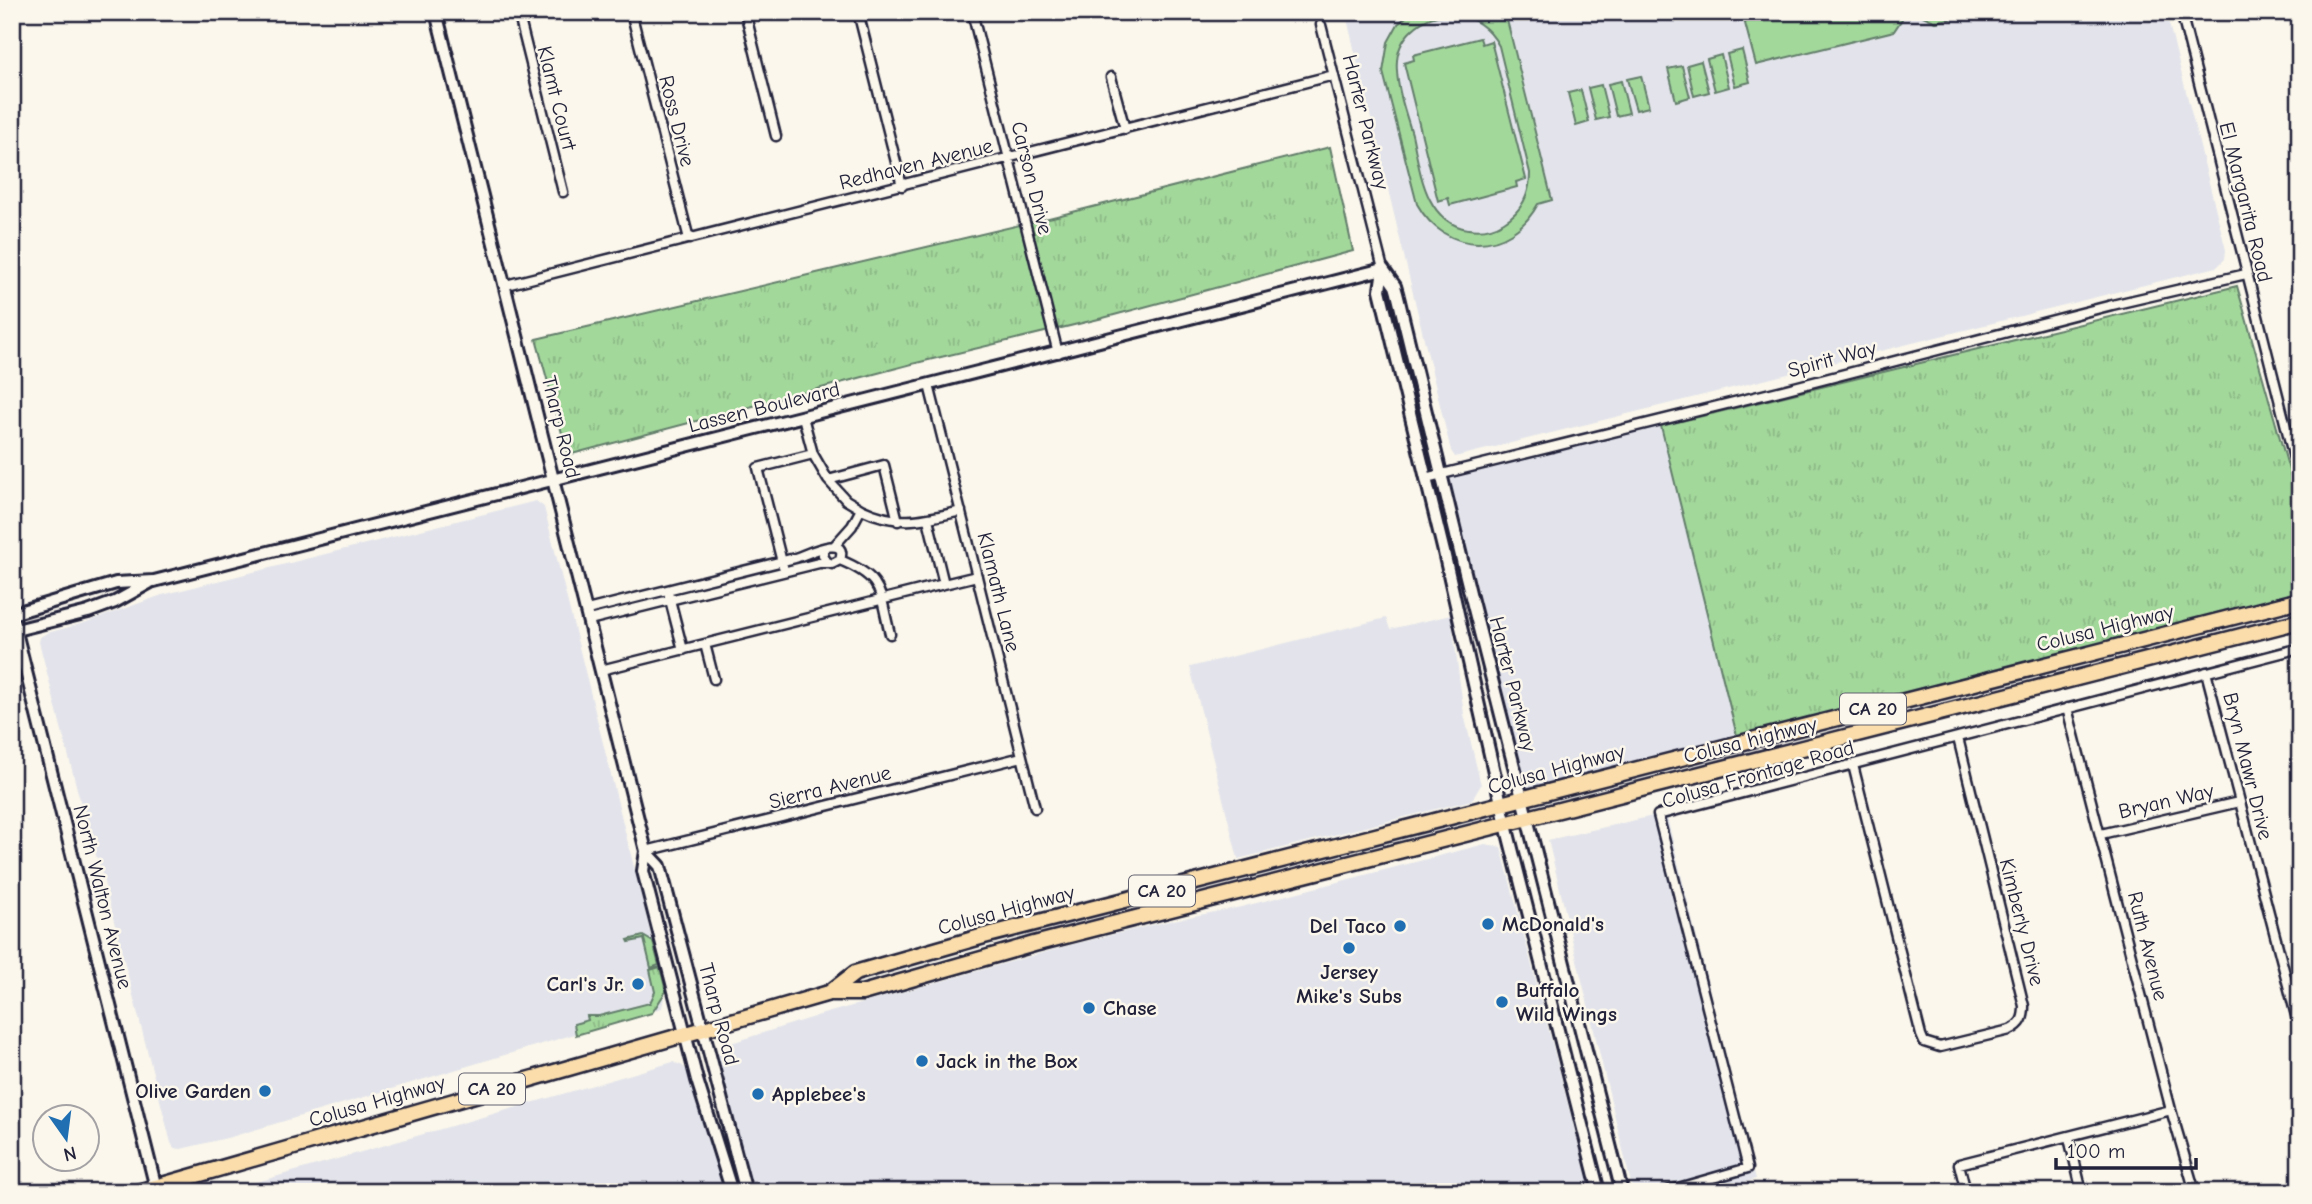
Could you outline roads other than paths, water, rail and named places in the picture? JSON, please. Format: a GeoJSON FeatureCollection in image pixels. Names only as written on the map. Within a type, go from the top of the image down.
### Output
{"type":"FeatureCollection","features":[{"type":"Feature","properties":{"kind":"highway","name":"Colusa Highway"},"geometry":{"type":"LineString","coordinates":[[829,993],[855,973],[984,936],[2300,600]]}},
{"type":"Feature","properties":{"kind":"highway","name":"Colusa highway"},"geometry":{"type":"LineString","coordinates":[[1527,819],[2300,621]]}},
{"type":"Feature","properties":{"kind":"highway","name":"Colusa Highway"},"geometry":{"type":"LineString","coordinates":[[138,1192],[829,993],[862,993],[1034,944],[1527,819]]}},
{"type":"Feature","properties":{"kind":"street","name":"Tharp Road"},"geometry":{"type":"LineString","coordinates":[[436,12],[646,851],[643,871],[707,1113],[733,1192]]}},
{"type":"Feature","properties":{"kind":"street","name":"Klamt Court"},"geometry":{"type":"LineString","coordinates":[[518,12],[563,192]]}},
{"type":"Feature","properties":{"kind":"street","name":"Ross Drive"},"geometry":{"type":"LineString","coordinates":[[631,12],[688,239]]}},
{"type":"Feature","properties":{"kind":"street"},"geometry":{"type":"LineString","coordinates":[[745,12],[776,136]]}},
{"type":"Feature","properties":{"kind":"street"},"geometry":{"type":"LineString","coordinates":[[858,12],[902,186]]}},
{"type":"Feature","properties":{"kind":"street","name":"Carson Drive"},"geometry":{"type":"LineString","coordinates":[[972,12],[1058,353]]}},
{"type":"Feature","properties":{"kind":"street","name":"El Margarita Road"},"geometry":{"type":"LineString","coordinates":[[2181,12],[2300,482]]}},
{"type":"Feature","properties":{"kind":"street","name":"Harter Parkway"},"geometry":{"type":"LineString","coordinates":[[1321,26],[1383,269],[1380,290],[1501,805],[1599,1192]]}},
{"type":"Feature","properties":{"kind":"street","name":"Redhaven Avenue"},"geometry":{"type":"LineString","coordinates":[[506,285],[1334,75]]}},
{"type":"Feature","properties":{"kind":"street"},"geometry":{"type":"LineString","coordinates":[[1111,77],[1125,129]]}},
{"type":"Feature","properties":{"kind":"street","name":"Harter Parkway"},"geometry":{"type":"LineString","coordinates":[[1383,269],[1395,285],[1622,1192]]}},
{"type":"Feature","properties":{"kind":"street","name":"Lassen Boulevard"},"geometry":{"type":"LineString","coordinates":[[12,615],[116,583],[153,581],[1383,269]]}},
{"type":"Feature","properties":{"kind":"street","name":"Spirit Way"},"geometry":{"type":"LineString","coordinates":[[1426,478],[2112,305],[2246,274]]}},
{"type":"Feature","properties":{"kind":"street","name":"Klamath Lane"},"geometry":{"type":"LineString","coordinates":[[929,386],[1035,807]]}},
{"type":"Feature","properties":{"kind":"street"},"geometry":{"type":"LineString","coordinates":[[803,417],[813,454],[828,480],[846,500],[879,518],[898,521],[928,519],[961,511]]}},
{"type":"Feature","properties":{"kind":"street"},"geometry":{"type":"LineString","coordinates":[[785,572],[758,468],[813,454]]}},
{"type":"Feature","properties":{"kind":"street"},"geometry":{"type":"LineString","coordinates":[[828,480],[884,466],[898,521]]}},
{"type":"Feature","properties":{"kind":"street"},"geometry":{"type":"LineString","coordinates":[[835,545],[852,526],[862,509]]}},
{"type":"Feature","properties":{"kind":"street"},"geometry":{"type":"LineString","coordinates":[[928,519],[944,584]]}},
{"type":"Feature","properties":{"kind":"street"},"geometry":{"type":"LineString","coordinates":[[588,615],[668,590],[824,549],[829,545],[835,545],[841,551],[840,560]]}},
{"type":"Feature","properties":{"kind":"street"},"geometry":{"type":"LineString","coordinates":[[824,549],[823,555],[828,563]]}},
{"type":"Feature","properties":{"kind":"street"},"geometry":{"type":"LineString","coordinates":[[588,615],[671,600],[840,560]]}},
{"type":"Feature","properties":{"kind":"street"},"geometry":{"type":"LineString","coordinates":[[840,560],[872,577],[877,584],[890,634]]}},
{"type":"Feature","properties":{"kind":"street"},"geometry":{"type":"LineString","coordinates":[[601,670],[977,576]]}},
{"type":"Feature","properties":{"kind":"street","name":"Lassen Boulevard"},"geometry":{"type":"LineString","coordinates":[[16,630],[88,612],[115,602],[153,581]]}},
{"type":"Feature","properties":{"kind":"street"},"geometry":{"type":"LineString","coordinates":[[668,590],[683,650]]}},
{"type":"Feature","properties":{"kind":"street","name":"North Walton Avenue"},"geometry":{"type":"LineString","coordinates":[[12,615],[156,1189]]}},
{"type":"Feature","properties":{"kind":"street"},"geometry":{"type":"LineString","coordinates":[[705,644],[714,679]]}},
{"type":"Feature","properties":{"kind":"street","name":"Colusa Frontage Road"},"geometry":{"type":"LineString","coordinates":[[1664,1192],[1748,1168],[1658,815],[2300,648]]}},
{"type":"Feature","properties":{"kind":"street","name":"Bryn Mawr Drive"},"geometry":{"type":"LineString","coordinates":[[2206,672],[2300,1031]]}},
{"type":"Feature","properties":{"kind":"street","name":"Ruth Avenue"},"geometry":{"type":"LineString","coordinates":[[2067,708],[2171,1110],[2195,1192]]}},
{"type":"Feature","properties":{"kind":"street","name":"Kimberly Drive"},"geometry":{"type":"LineString","coordinates":[[1853,765],[1924,1042],[1940,1047],[1987,1036],[2019,1025],[2024,1017],[2024,1006],[1958,738]]}},
{"type":"Feature","properties":{"kind":"street","name":"Sierra Avenue"},"geometry":{"type":"LineString","coordinates":[[646,851],[1022,757]]}},
{"type":"Feature","properties":{"kind":"street","name":"Bryan Way"},"geometry":{"type":"LineString","coordinates":[[2101,834],[2239,802]]}},
{"type":"Feature","properties":{"kind":"street","name":"Tharp Road"},"geometry":{"type":"LineString","coordinates":[[646,851],[660,866],[746,1192]]}},
{"type":"Feature","properties":{"kind":"street"},"geometry":{"type":"LineString","coordinates":[[1966,1192],[1959,1164],[2171,1110]]}},
{"type":"Feature","properties":{"kind":"street"},"geometry":{"type":"LineString","coordinates":[[2068,1138],[2082,1192]]}},
{"type":"Feature","properties":{"kind":"place","name":"McDonald's"},"geometry":{"type":"Point","coordinates":[1488,924]}},
{"type":"Feature","properties":{"kind":"place","name":"Del Taco"},"geometry":{"type":"Point","coordinates":[1400,926]}},
{"type":"Feature","properties":{"kind":"place","name":"Jersey Mike's Subs"},"geometry":{"type":"Point","coordinates":[1349,948]}},
{"type":"Feature","properties":{"kind":"place","name":"Carl's Jr."},"geometry":{"type":"Point","coordinates":[638,984]}},
{"type":"Feature","properties":{"kind":"place","name":"Buffalo Wild Wings"},"geometry":{"type":"Point","coordinates":[1502,1002]}},
{"type":"Feature","properties":{"kind":"place","name":"Chase"},"geometry":{"type":"Point","coordinates":[1089,1008]}},
{"type":"Feature","properties":{"kind":"place","name":"Jack in the Box"},"geometry":{"type":"Point","coordinates":[922,1061]}},
{"type":"Feature","properties":{"kind":"place","name":"Olive Garden"},"geometry":{"type":"Point","coordinates":[265,1091]}},
{"type":"Feature","properties":{"kind":"place","name":"Applebee's"},"geometry":{"type":"Point","coordinates":[758,1094]}}]}
